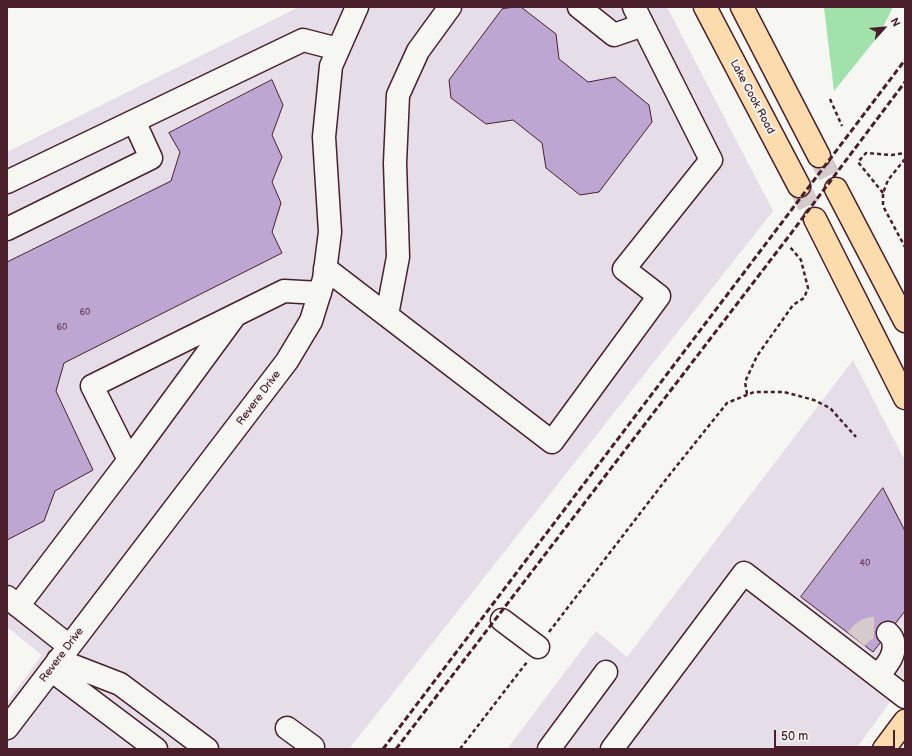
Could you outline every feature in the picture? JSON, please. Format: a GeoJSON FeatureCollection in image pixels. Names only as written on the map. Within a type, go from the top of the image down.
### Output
{"type":"FeatureCollection","features":[{"type":"Feature","properties":{"kind":"main road","name":"Lake Cook Road"},"geometry":{"type":"LineString","coordinates":[[705,7],[799,186]]}},
{"type":"Feature","properties":{"kind":"main road"},"geometry":{"type":"LineString","coordinates":[[742,7],[819,156]]}},
{"type":"Feature","properties":{"kind":"main road"},"geometry":{"type":"LineString","coordinates":[[836,189],[905,321]]}},
{"type":"Feature","properties":{"kind":"main road"},"geometry":{"type":"LineString","coordinates":[[815,220],[905,398]]}},
{"type":"Feature","properties":{"kind":"main road"},"geometry":{"type":"LineString","coordinates":[[884,749],[905,722]]}},
{"type":"Feature","properties":{"kind":"street","name":"Revere Drive"},"geometry":{"type":"LineString","coordinates":[[7,728],[287,361],[311,321],[326,268],[330,232],[324,137],[330,66],[357,7]]}},
{"type":"Feature","properties":{"kind":"street"},"geometry":{"type":"LineString","coordinates":[[387,315],[398,257],[395,163],[398,94],[418,51],[450,7]]}},
{"type":"Feature","properties":{"kind":"street"},"geometry":{"type":"LineString","coordinates":[[326,268],[552,442],[659,296],[624,269],[711,160],[639,16],[614,35],[579,7]]}},
{"type":"Feature","properties":{"kind":"street"},"geometry":{"type":"LineString","coordinates":[[7,182],[302,40],[338,49]]}},
{"type":"Feature","properties":{"kind":"street"},"geometry":{"type":"LineString","coordinates":[[7,229],[151,158],[134,121]]}},
{"type":"Feature","properties":{"kind":"street"},"geometry":{"type":"LineString","coordinates":[[129,460],[92,386],[284,291],[320,293]]}},
{"type":"Feature","properties":{"kind":"street"},"geometry":{"type":"LineString","coordinates":[[156,749],[60,659],[13,601],[129,460],[236,314]]}},
{"type":"Feature","properties":{"kind":"street"},"geometry":{"type":"LineString","coordinates":[[612,749],[744,573],[851,645],[878,676],[905,697]]}},
{"type":"Feature","properties":{"kind":"street"},"geometry":{"type":"LineString","coordinates":[[502,620],[538,647]]}},
{"type":"Feature","properties":{"kind":"street"},"geometry":{"type":"LineString","coordinates":[[878,676],[891,658],[894,651],[893,641],[888,633]]}},
{"type":"Feature","properties":{"kind":"street"},"geometry":{"type":"LineString","coordinates":[[60,659],[120,684],[207,749]]}},
{"type":"Feature","properties":{"kind":"street"},"geometry":{"type":"LineString","coordinates":[[549,749],[606,672]]}},
{"type":"Feature","properties":{"kind":"street"},"geometry":{"type":"LineString","coordinates":[[287,728],[313,747],[312,749]]}},
{"type":"Feature","properties":{"kind":"path"},"geometry":{"type":"LineString","coordinates":[[830,99],[842,126]]}},
{"type":"Feature","properties":{"kind":"path"},"geometry":{"type":"LineString","coordinates":[[883,193],[858,162],[866,153],[892,155],[905,152]]}},
{"type":"Feature","properties":{"kind":"path"},"geometry":{"type":"LineString","coordinates":[[905,159],[888,180],[883,193],[883,206],[905,246]]}},
{"type":"Feature","properties":{"kind":"path"},"geometry":{"type":"LineString","coordinates":[[747,394],[745,382],[757,356],[793,305],[804,298],[808,288],[801,260],[790,248]]}},
{"type":"Feature","properties":{"kind":"path"},"geometry":{"type":"LineString","coordinates":[[460,749],[727,403],[754,392],[784,392],[814,400],[830,408],[856,437]]}},
{"type":"Feature","properties":{"kind":"shaded area"},"geometry":{"type":"Polygon","coordinates":[[[299,7],[667,7],[773,211],[349,749],[7,749],[7,702],[42,655],[7,627],[7,152],[299,7]]]}},
{"type":"Feature","properties":{"kind":"shaded area"},"geometry":{"type":"Polygon","coordinates":[[[853,360],[905,461],[905,681],[856,749],[507,749],[596,631],[627,657],[853,360]]]}},
{"type":"Feature","properties":{"kind":"green space"},"geometry":{"type":"Polygon","coordinates":[[[824,7],[893,7],[879,35],[834,91],[824,7]]]}},
{"type":"Feature","properties":{"kind":"building"},"geometry":{"type":"Polygon","coordinates":[[[521,7],[556,34],[559,59],[588,82],[615,77],[649,105],[652,122],[599,192],[580,195],[546,168],[542,143],[513,120],[486,124],[451,98],[449,80],[502,9],[521,7]]]}},
{"type":"Feature","properties":{"kind":"building"},"geometry":{"type":"Polygon","coordinates":[[[272,80],[283,105],[272,135],[282,157],[272,182],[281,203],[272,232],[282,253],[64,363],[56,391],[93,470],[55,491],[44,521],[7,540],[7,262],[171,181],[180,152],[169,133],[272,80]]]}},
{"type":"Feature","properties":{"kind":"building"},"geometry":{"type":"Polygon","coordinates":[[[883,488],[905,531],[905,611],[873,652],[801,597],[883,488]]]}},
{"type":"Feature","properties":{"kind":"tunnel"},"geometry":{"type":"LineString","coordinates":[[819,156],[836,189]]}},
{"type":"Feature","properties":{"kind":"tunnel"},"geometry":{"type":"LineString","coordinates":[[799,186],[815,219]]}},
{"type":"Feature","properties":{"kind":"tunnel"},"geometry":{"type":"LineString","coordinates":[[856,639],[870,628],[878,628],[888,633]]}},
{"type":"Feature","properties":{"kind":"railway"},"geometry":{"type":"LineString","coordinates":[[383,749],[905,60]]}},
{"type":"Feature","properties":{"kind":"railway"},"geometry":{"type":"LineString","coordinates":[[396,749],[789,236],[905,82]]}}]}
